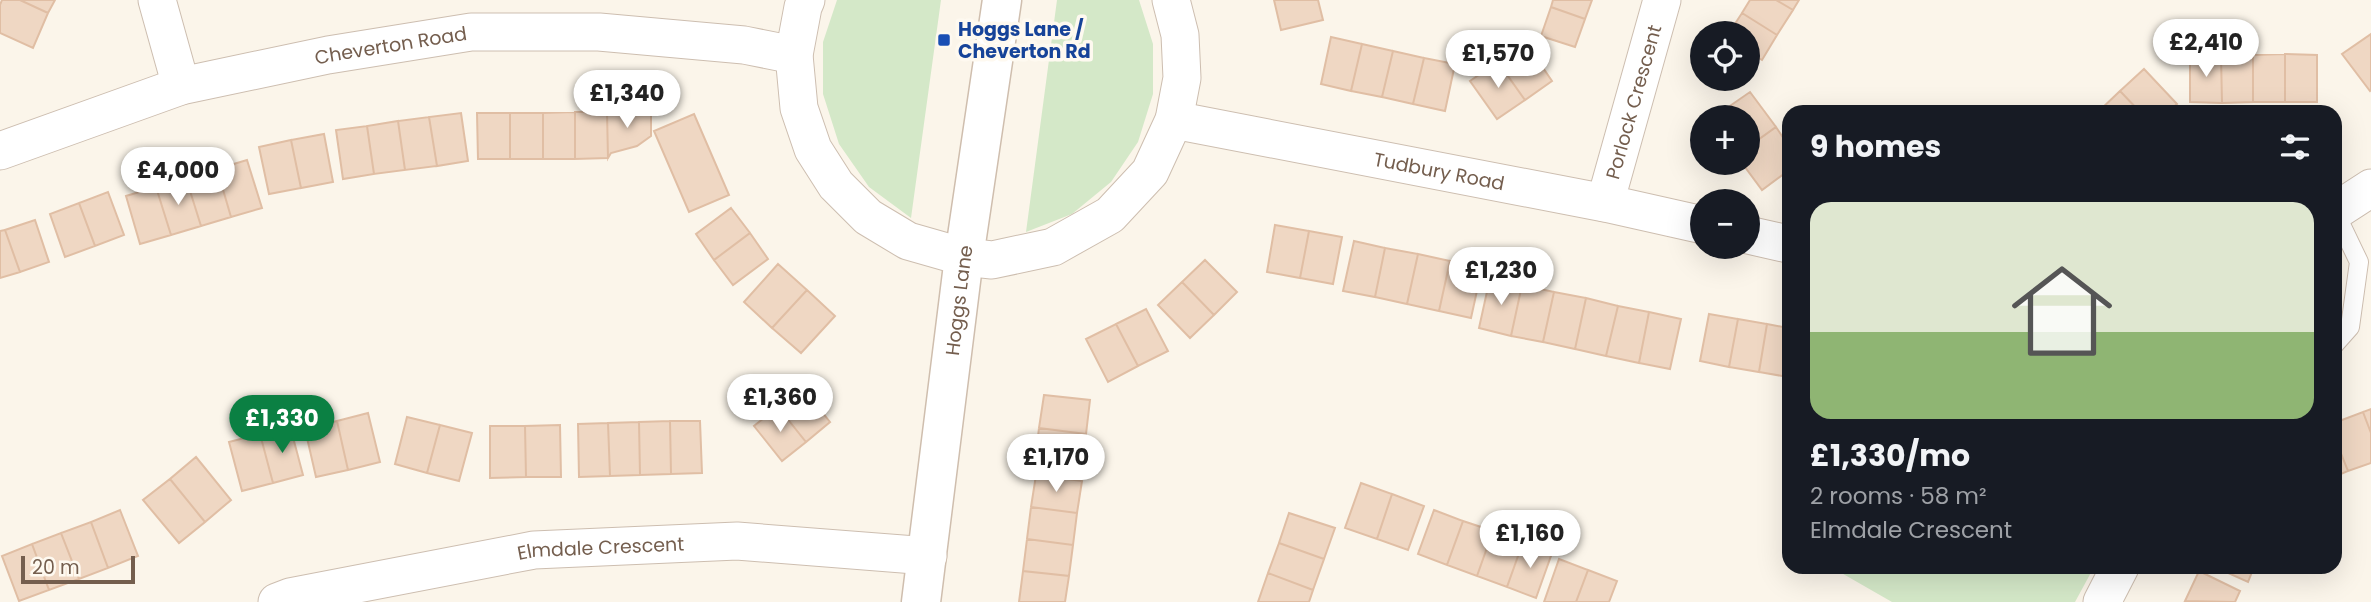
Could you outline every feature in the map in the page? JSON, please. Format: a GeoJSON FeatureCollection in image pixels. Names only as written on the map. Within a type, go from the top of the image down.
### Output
{"type":"FeatureCollection","features":[{"type":"Feature","properties":{"kind":"street"},"geometry":{"type":"LineString","coordinates":[[157,0],[181,86]]}},
{"type":"Feature","properties":{"kind":"street"},"geometry":{"type":"LineString","coordinates":[[806,0],[794,55],[799,108],[813,149],[836,185],[868,217],[908,241],[964,257],[992,260],[1054,247],[1110,215],[1150,172],[1174,120],[1182,78],[1180,36],[1171,0]]}},
{"type":"Feature","properties":{"kind":"street","name":"Hoggs Lane"},"geometry":{"type":"LineString","coordinates":[[921,602],[964,257],[1002,0]]}},
{"type":"Feature","properties":{"kind":"street","name":"Porlock Crescent"},"geometry":{"type":"LineString","coordinates":[[1605,203],[1662,0]]}},
{"type":"Feature","properties":{"kind":"street","name":"Cheverton Road"},"geometry":{"type":"LineString","coordinates":[[0,151],[181,86],[328,55],[471,32],[599,32],[744,45],[794,55]]}},
{"type":"Feature","properties":{"kind":"street","name":"Tudbury Road"},"geometry":{"type":"LineString","coordinates":[[1174,120],[1605,203],[1690,222]]}},
{"type":"Feature","properties":{"kind":"street"},"geometry":{"type":"LineString","coordinates":[[2342,207],[2371,188]]}},
{"type":"Feature","properties":{"kind":"street"},"geometry":{"type":"LineString","coordinates":[[1760,238],[1782,243]]}},
{"type":"Feature","properties":{"kind":"street","name":"Elmdale Crescent"},"geometry":{"type":"LineString","coordinates":[[277,602],[290,597],[534,550],[737,541],[928,556]]}},
{"type":"Feature","properties":{"kind":"street"},"geometry":{"type":"LineString","coordinates":[[2102,602],[2116,574]]}},
{"type":"Feature","properties":{"kind":"lane"},"geometry":{"type":"LineString","coordinates":[[2342,227],[2359,262],[2350,327],[2342,336]]}},
{"type":"Feature","properties":{"kind":"green space"},"geometry":{"type":"Polygon","coordinates":[[[837,0],[941,0],[911,218],[869,187],[839,144],[823,94],[823,42],[837,0]]]}},
{"type":"Feature","properties":{"kind":"green space"},"geometry":{"type":"Polygon","coordinates":[[[1057,0],[1139,0],[1153,44],[1153,94],[1138,142],[1111,182],[1072,214],[1026,232],[1057,0]]]}},
{"type":"Feature","properties":{"kind":"green space"},"geometry":{"type":"Polygon","coordinates":[[[1843,574],[2090,574],[2075,602],[1892,602],[1843,574]]]}},
{"type":"Feature","properties":{"kind":"building"},"geometry":{"type":"Polygon","coordinates":[[[2,0],[20,0],[48,13],[33,48],[0,33],[2,0]]]}},
{"type":"Feature","properties":{"kind":"building"},"geometry":{"type":"Polygon","coordinates":[[[20,0],[55,0],[48,13],[20,0]]]}},
{"type":"Feature","properties":{"kind":"building"},"geometry":{"type":"Polygon","coordinates":[[[1274,0],[1318,0],[1323,20],[1281,30],[1274,0]]]}},
{"type":"Feature","properties":{"kind":"building"},"geometry":{"type":"Polygon","coordinates":[[[1553,0],[1592,0],[1585,19],[1551,7],[1553,0]]]}},
{"type":"Feature","properties":{"kind":"building"},"geometry":{"type":"Polygon","coordinates":[[[1750,0],[1776,0],[1793,10],[1777,35],[1760,24],[1760,21],[1755,21],[1742,13],[1750,0]]]}},
{"type":"Feature","properties":{"kind":"building"},"geometry":{"type":"Polygon","coordinates":[[[1776,0],[1799,0],[1793,10],[1776,0]]]}},
{"type":"Feature","properties":{"kind":"building"},"geometry":{"type":"Polygon","coordinates":[[[1551,7],[1585,19],[1575,47],[1541,36],[1551,7]]]}},
{"type":"Feature","properties":{"kind":"building"},"geometry":{"type":"Polygon","coordinates":[[[1742,13],[1755,21],[1737,21],[1742,13]]]}},
{"type":"Feature","properties":{"kind":"building"},"geometry":{"type":"Polygon","coordinates":[[[1760,24],[1777,35],[1762,60],[1760,59],[1760,24]]]}},
{"type":"Feature","properties":{"kind":"building"},"geometry":{"type":"Polygon","coordinates":[[[2371,34],[2371,90],[2370,91],[2342,54],[2371,34]]]}},
{"type":"Feature","properties":{"kind":"building"},"geometry":{"type":"Polygon","coordinates":[[[1331,37],[1362,44],[1351,91],[1321,84],[1331,37]]]}},
{"type":"Feature","properties":{"kind":"building"},"geometry":{"type":"Polygon","coordinates":[[[1526,43],[1552,81],[1525,100],[1498,62],[1526,43]]]}},
{"type":"Feature","properties":{"kind":"building"},"geometry":{"type":"Polygon","coordinates":[[[1362,44],[1393,51],[1382,97],[1351,91],[1362,44]]]}},
{"type":"Feature","properties":{"kind":"building"},"geometry":{"type":"Polygon","coordinates":[[[1393,51],[1424,58],[1413,104],[1382,97],[1393,51]]]}},
{"type":"Feature","properties":{"kind":"building"},"geometry":{"type":"Polygon","coordinates":[[[2285,54],[2317,55],[2317,102],[2285,102],[2285,54]]]}},
{"type":"Feature","properties":{"kind":"building"},"geometry":{"type":"Polygon","coordinates":[[[2285,54],[2285,102],[2253,102],[2253,55],[2285,54]]]}},
{"type":"Feature","properties":{"kind":"building"},"geometry":{"type":"Polygon","coordinates":[[[2190,55],[2221,55],[2222,103],[2190,102],[2190,55]]]}},
{"type":"Feature","properties":{"kind":"building"},"geometry":{"type":"Polygon","coordinates":[[[2221,55],[2253,55],[2253,102],[2222,103],[2221,55]]]}},
{"type":"Feature","properties":{"kind":"building"},"geometry":{"type":"Polygon","coordinates":[[[1424,58],[1455,64],[1445,111],[1413,104],[1424,58]]]}},
{"type":"Feature","properties":{"kind":"building"},"geometry":{"type":"Polygon","coordinates":[[[1498,62],[1525,100],[1497,119],[1470,81],[1498,62]]]}},
{"type":"Feature","properties":{"kind":"building"},"geometry":{"type":"Polygon","coordinates":[[[2144,69],[2177,104],[2133,105],[2120,91],[2144,69]]]}},
{"type":"Feature","properties":{"kind":"building"},"geometry":{"type":"Polygon","coordinates":[[[2120,91],[2133,105],[2105,105],[2120,91]]]}},
{"type":"Feature","properties":{"kind":"building"},"geometry":{"type":"Polygon","coordinates":[[[1750,92],[1760,105],[1731,105],[1750,92]]]}},
{"type":"Feature","properties":{"kind":"building"},"geometry":{"type":"Polygon","coordinates":[[[1760,105],[1776,127],[1760,138],[1760,105]]]}},
{"type":"Feature","properties":{"kind":"building"},"geometry":{"type":"Polygon","coordinates":[[[575,112],[575,159],[543,159],[543,113],[575,112]]]}},
{"type":"Feature","properties":{"kind":"building"},"geometry":{"type":"Polygon","coordinates":[[[575,112],[607,112],[608,158],[575,159],[575,112]]]}},
{"type":"Feature","properties":{"kind":"building"},"geometry":{"type":"Polygon","coordinates":[[[607,112],[651,112],[651,136],[637,146],[611,153],[608,158],[607,112]]]}},
{"type":"Feature","properties":{"kind":"building"},"geometry":{"type":"Polygon","coordinates":[[[461,113],[468,161],[437,166],[429,117],[461,113]]]}},
{"type":"Feature","properties":{"kind":"building"},"geometry":{"type":"Polygon","coordinates":[[[477,113],[510,113],[510,159],[478,159],[477,113]]]}},
{"type":"Feature","properties":{"kind":"building"},"geometry":{"type":"Polygon","coordinates":[[[510,113],[543,113],[543,159],[510,159],[510,113]]]}},
{"type":"Feature","properties":{"kind":"building"},"geometry":{"type":"Polygon","coordinates":[[[694,114],[729,195],[689,212],[654,131],[694,114]]]}},
{"type":"Feature","properties":{"kind":"building"},"geometry":{"type":"Polygon","coordinates":[[[429,117],[437,166],[405,170],[398,121],[429,117]]]}},
{"type":"Feature","properties":{"kind":"building"},"geometry":{"type":"Polygon","coordinates":[[[398,121],[405,170],[374,174],[367,126],[398,121]]]}},
{"type":"Feature","properties":{"kind":"building"},"geometry":{"type":"Polygon","coordinates":[[[367,126],[374,174],[343,179],[336,130],[367,126]]]}},
{"type":"Feature","properties":{"kind":"building"},"geometry":{"type":"Polygon","coordinates":[[[1776,127],[1782,136],[1782,175],[1762,190],[1751,175],[1760,175],[1760,138],[1776,127]]]}},
{"type":"Feature","properties":{"kind":"building"},"geometry":{"type":"Polygon","coordinates":[[[324,134],[333,182],[301,188],[291,140],[324,134]]]}},
{"type":"Feature","properties":{"kind":"building"},"geometry":{"type":"Polygon","coordinates":[[[291,140],[301,188],[269,194],[259,147],[291,140]]]}},
{"type":"Feature","properties":{"kind":"building"},"geometry":{"type":"Polygon","coordinates":[[[247,160],[262,208],[231,217],[217,169],[247,160]]]}},
{"type":"Feature","properties":{"kind":"building"},"geometry":{"type":"Polygon","coordinates":[[[217,169],[231,217],[201,226],[186,178],[217,169]]]}},
{"type":"Feature","properties":{"kind":"building"},"geometry":{"type":"Polygon","coordinates":[[[186,178],[201,226],[171,235],[156,187],[186,178]]]}},
{"type":"Feature","properties":{"kind":"building"},"geometry":{"type":"Polygon","coordinates":[[[156,187],[171,235],[140,244],[126,196],[156,187]]]}},
{"type":"Feature","properties":{"kind":"building"},"geometry":{"type":"Polygon","coordinates":[[[108,192],[124,235],[95,246],[79,203],[108,192]]]}},
{"type":"Feature","properties":{"kind":"building"},"geometry":{"type":"Polygon","coordinates":[[[79,203],[95,246],[65,257],[50,214],[79,203]]]}},
{"type":"Feature","properties":{"kind":"building"},"geometry":{"type":"Polygon","coordinates":[[[731,208],[750,233],[714,260],[696,234],[731,208]]]}},
{"type":"Feature","properties":{"kind":"building"},"geometry":{"type":"Polygon","coordinates":[[[35,220],[49,262],[20,272],[5,230],[35,220]]]}},
{"type":"Feature","properties":{"kind":"building"},"geometry":{"type":"Polygon","coordinates":[[[1275,225],[1309,231],[1300,278],[1267,272],[1275,225]]]}},
{"type":"Feature","properties":{"kind":"building"},"geometry":{"type":"Polygon","coordinates":[[[5,230],[20,272],[0,278],[0,231],[5,230]]]}},
{"type":"Feature","properties":{"kind":"building"},"geometry":{"type":"Polygon","coordinates":[[[1309,231],[1342,237],[1333,284],[1300,278],[1309,231]]]}},
{"type":"Feature","properties":{"kind":"building"},"geometry":{"type":"Polygon","coordinates":[[[750,233],[768,259],[733,285],[714,260],[750,233]]]}},
{"type":"Feature","properties":{"kind":"building"},"geometry":{"type":"Polygon","coordinates":[[[1354,241],[1385,248],[1375,297],[1343,291],[1354,241]]]}},
{"type":"Feature","properties":{"kind":"building"},"geometry":{"type":"Polygon","coordinates":[[[1385,248],[1418,254],[1407,304],[1375,297],[1385,248]]]}},
{"type":"Feature","properties":{"kind":"building"},"geometry":{"type":"Polygon","coordinates":[[[1418,254],[1450,261],[1439,311],[1407,304],[1418,254]]]}},
{"type":"Feature","properties":{"kind":"building"},"geometry":{"type":"Polygon","coordinates":[[[1205,260],[1237,292],[1214,315],[1182,282],[1205,260]]]}},
{"type":"Feature","properties":{"kind":"building"},"geometry":{"type":"Polygon","coordinates":[[[1450,261],[1482,268],[1471,318],[1439,311],[1450,261]]]}},
{"type":"Feature","properties":{"kind":"building"},"geometry":{"type":"Polygon","coordinates":[[[778,264],[807,290],[772,328],[744,302],[778,264]]]}},
{"type":"Feature","properties":{"kind":"building"},"geometry":{"type":"Polygon","coordinates":[[[1490,278],[1522,285],[1511,336],[1479,328],[1490,278]]]}},
{"type":"Feature","properties":{"kind":"building"},"geometry":{"type":"Polygon","coordinates":[[[1182,282],[1214,315],[1190,338],[1158,305],[1182,282]]]}},
{"type":"Feature","properties":{"kind":"building"},"geometry":{"type":"Polygon","coordinates":[[[1522,285],[1554,292],[1543,342],[1511,336],[1522,285]]]}},
{"type":"Feature","properties":{"kind":"building"},"geometry":{"type":"Polygon","coordinates":[[[807,290],[835,316],[801,353],[772,328],[807,290]]]}},
{"type":"Feature","properties":{"kind":"building"},"geometry":{"type":"Polygon","coordinates":[[[1554,292],[1586,298],[1575,349],[1543,342],[1554,292]]]}},
{"type":"Feature","properties":{"kind":"building"},"geometry":{"type":"Polygon","coordinates":[[[1586,298],[1618,306],[1606,356],[1575,349],[1586,298]]]}},
{"type":"Feature","properties":{"kind":"building"},"geometry":{"type":"Polygon","coordinates":[[[1618,306],[1649,312],[1639,363],[1606,356],[1618,306]]]}},
{"type":"Feature","properties":{"kind":"building"},"geometry":{"type":"Polygon","coordinates":[[[1146,309],[1168,351],[1138,366],[1116,324],[1146,309]]]}},
{"type":"Feature","properties":{"kind":"building"},"geometry":{"type":"Polygon","coordinates":[[[1649,312],[1681,319],[1670,369],[1639,363],[1649,312]]]}},
{"type":"Feature","properties":{"kind":"building"},"geometry":{"type":"Polygon","coordinates":[[[1709,314],[1738,319],[1729,367],[1700,361],[1709,314]]]}},
{"type":"Feature","properties":{"kind":"building"},"geometry":{"type":"Polygon","coordinates":[[[1738,319],[1767,324],[1759,372],[1729,367],[1738,319]]]}},
{"type":"Feature","properties":{"kind":"building"},"geometry":{"type":"Polygon","coordinates":[[[1116,324],[1138,366],[1108,382],[1086,339],[1116,324]]]}},
{"type":"Feature","properties":{"kind":"building"},"geometry":{"type":"Polygon","coordinates":[[[1767,324],[1782,327],[1782,376],[1759,372],[1767,324]]]}},
{"type":"Feature","properties":{"kind":"building"},"geometry":{"type":"Polygon","coordinates":[[[802,387],[830,422],[806,442],[778,407],[802,387]]]}},
{"type":"Feature","properties":{"kind":"building"},"geometry":{"type":"Polygon","coordinates":[[[1044,395],[1090,400],[1086,434],[1039,428],[1044,395]]]}},
{"type":"Feature","properties":{"kind":"building"},"geometry":{"type":"Polygon","coordinates":[[[778,407],[806,442],[782,461],[754,426],[778,407]]]}},
{"type":"Feature","properties":{"kind":"building"},"geometry":{"type":"Polygon","coordinates":[[[2371,409],[2371,433],[2363,412],[2371,409]]]}},
{"type":"Feature","properties":{"kind":"building"},"geometry":{"type":"Polygon","coordinates":[[[2363,412],[2371,433],[2371,463],[2348,471],[2342,456],[2342,420],[2363,412]]]}},
{"type":"Feature","properties":{"kind":"building"},"geometry":{"type":"Polygon","coordinates":[[[368,413],[380,462],[348,470],[337,421],[368,413]]]}},
{"type":"Feature","properties":{"kind":"building"},"geometry":{"type":"Polygon","coordinates":[[[407,417],[440,425],[427,473],[395,464],[407,417]]]}},
{"type":"Feature","properties":{"kind":"building"},"geometry":{"type":"Polygon","coordinates":[[[337,421],[348,470],[316,477],[305,429],[337,421]]]}},
{"type":"Feature","properties":{"kind":"building"},"geometry":{"type":"Polygon","coordinates":[[[670,421],[700,421],[702,473],[671,474],[670,421]]]}},
{"type":"Feature","properties":{"kind":"building"},"geometry":{"type":"Polygon","coordinates":[[[670,421],[671,474],[640,475],[639,422],[670,421]]]}},
{"type":"Feature","properties":{"kind":"building"},"geometry":{"type":"Polygon","coordinates":[[[639,422],[640,475],[610,476],[608,423],[639,422]]]}},
{"type":"Feature","properties":{"kind":"building"},"geometry":{"type":"Polygon","coordinates":[[[608,423],[610,476],[579,477],[578,424],[608,423]]]}},
{"type":"Feature","properties":{"kind":"building"},"geometry":{"type":"Polygon","coordinates":[[[440,425],[472,433],[459,481],[427,473],[440,425]]]}},
{"type":"Feature","properties":{"kind":"building"},"geometry":{"type":"Polygon","coordinates":[[[560,425],[561,477],[526,477],[525,426],[560,425]]]}},
{"type":"Feature","properties":{"kind":"building"},"geometry":{"type":"Polygon","coordinates":[[[290,426],[303,475],[273,483],[260,434],[290,426]]]}},
{"type":"Feature","properties":{"kind":"building"},"geometry":{"type":"Polygon","coordinates":[[[490,426],[525,426],[526,477],[490,478],[490,426]]]}},
{"type":"Feature","properties":{"kind":"building"},"geometry":{"type":"Polygon","coordinates":[[[1039,428],[1086,434],[1081,467],[1035,461],[1039,428]]]}},
{"type":"Feature","properties":{"kind":"building"},"geometry":{"type":"Polygon","coordinates":[[[260,434],[273,483],[242,491],[229,442],[260,434]]]}},
{"type":"Feature","properties":{"kind":"building"},"geometry":{"type":"Polygon","coordinates":[[[2342,456],[2348,471],[2342,474],[2342,456]]]}},
{"type":"Feature","properties":{"kind":"building"},"geometry":{"type":"Polygon","coordinates":[[[196,457],[231,500],[205,522],[170,479],[196,457]]]}},
{"type":"Feature","properties":{"kind":"building"},"geometry":{"type":"Polygon","coordinates":[[[1036,475],[1082,481],[1077,513],[1031,507],[1036,475]]]}},
{"type":"Feature","properties":{"kind":"building"},"geometry":{"type":"Polygon","coordinates":[[[170,479],[205,522],[179,543],[143,500],[170,479]]]}},
{"type":"Feature","properties":{"kind":"building"},"geometry":{"type":"Polygon","coordinates":[[[1361,483],[1392,494],[1377,539],[1345,528],[1361,483]]]}},
{"type":"Feature","properties":{"kind":"building"},"geometry":{"type":"Polygon","coordinates":[[[1392,494],[1424,506],[1408,550],[1377,539],[1392,494]]]}},
{"type":"Feature","properties":{"kind":"building"},"geometry":{"type":"Polygon","coordinates":[[[1031,507],[1077,513],[1073,545],[1027,539],[1031,507]]]}},
{"type":"Feature","properties":{"kind":"building"},"geometry":{"type":"Polygon","coordinates":[[[120,510],[138,556],[108,568],[91,522],[120,510]]]}},
{"type":"Feature","properties":{"kind":"building"},"geometry":{"type":"Polygon","coordinates":[[[1434,510],[1463,521],[1447,565],[1418,554],[1434,510]]]}},
{"type":"Feature","properties":{"kind":"building"},"geometry":{"type":"Polygon","coordinates":[[[1289,513],[1335,528],[1324,559],[1279,543],[1289,513]]]}},
{"type":"Feature","properties":{"kind":"building"},"geometry":{"type":"Polygon","coordinates":[[[1463,521],[1493,531],[1477,576],[1447,565],[1463,521]]]}},
{"type":"Feature","properties":{"kind":"building"},"geometry":{"type":"Polygon","coordinates":[[[91,522],[108,568],[79,579],[61,533],[91,522]]]}},
{"type":"Feature","properties":{"kind":"building"},"geometry":{"type":"Polygon","coordinates":[[[1493,531],[1523,542],[1507,587],[1477,576],[1493,531]]]}},
{"type":"Feature","properties":{"kind":"building"},"geometry":{"type":"Polygon","coordinates":[[[61,533],[79,579],[49,590],[32,544],[61,533]]]}},
{"type":"Feature","properties":{"kind":"building"},"geometry":{"type":"Polygon","coordinates":[[[1027,539],[1073,545],[1069,576],[1023,571],[1027,539]]]}},
{"type":"Feature","properties":{"kind":"building"},"geometry":{"type":"Polygon","coordinates":[[[1523,542],[1552,553],[1536,598],[1507,587],[1523,542]]]}},
{"type":"Feature","properties":{"kind":"building"},"geometry":{"type":"Polygon","coordinates":[[[1279,543],[1324,559],[1313,590],[1268,573],[1279,543]]]}},
{"type":"Feature","properties":{"kind":"building"},"geometry":{"type":"Polygon","coordinates":[[[32,544],[49,590],[19,601],[2,556],[32,544]]]}},
{"type":"Feature","properties":{"kind":"building"},"geometry":{"type":"Polygon","coordinates":[[[1559,559],[1588,570],[1576,602],[1544,602],[1559,559]]]}},
{"type":"Feature","properties":{"kind":"building"},"geometry":{"type":"Polygon","coordinates":[[[1588,570],[1617,581],[1609,602],[1576,602],[1588,570]]]}},
{"type":"Feature","properties":{"kind":"building"},"geometry":{"type":"Polygon","coordinates":[[[1023,571],[1069,576],[1065,602],[1019,602],[1023,571]]]}},
{"type":"Feature","properties":{"kind":"building"},"geometry":{"type":"Polygon","coordinates":[[[1268,573],[1313,590],[1309,602],[1258,602],[1268,573]]]}},
{"type":"Feature","properties":{"kind":"building"},"geometry":{"type":"Polygon","coordinates":[[[2198,574],[2205,574],[2240,591],[2235,602],[2185,601],[2198,574]]]}},
{"type":"Feature","properties":{"kind":"building"},"geometry":{"type":"Polygon","coordinates":[[[2230,574],[2251,574],[2248,582],[2230,574]]]}},
{"type":"Feature","properties":{"kind":"place","name":"Hoggs Lane / Cheverton Rd"},"geometry":{"type":"Point","coordinates":[944,40]}}]}
